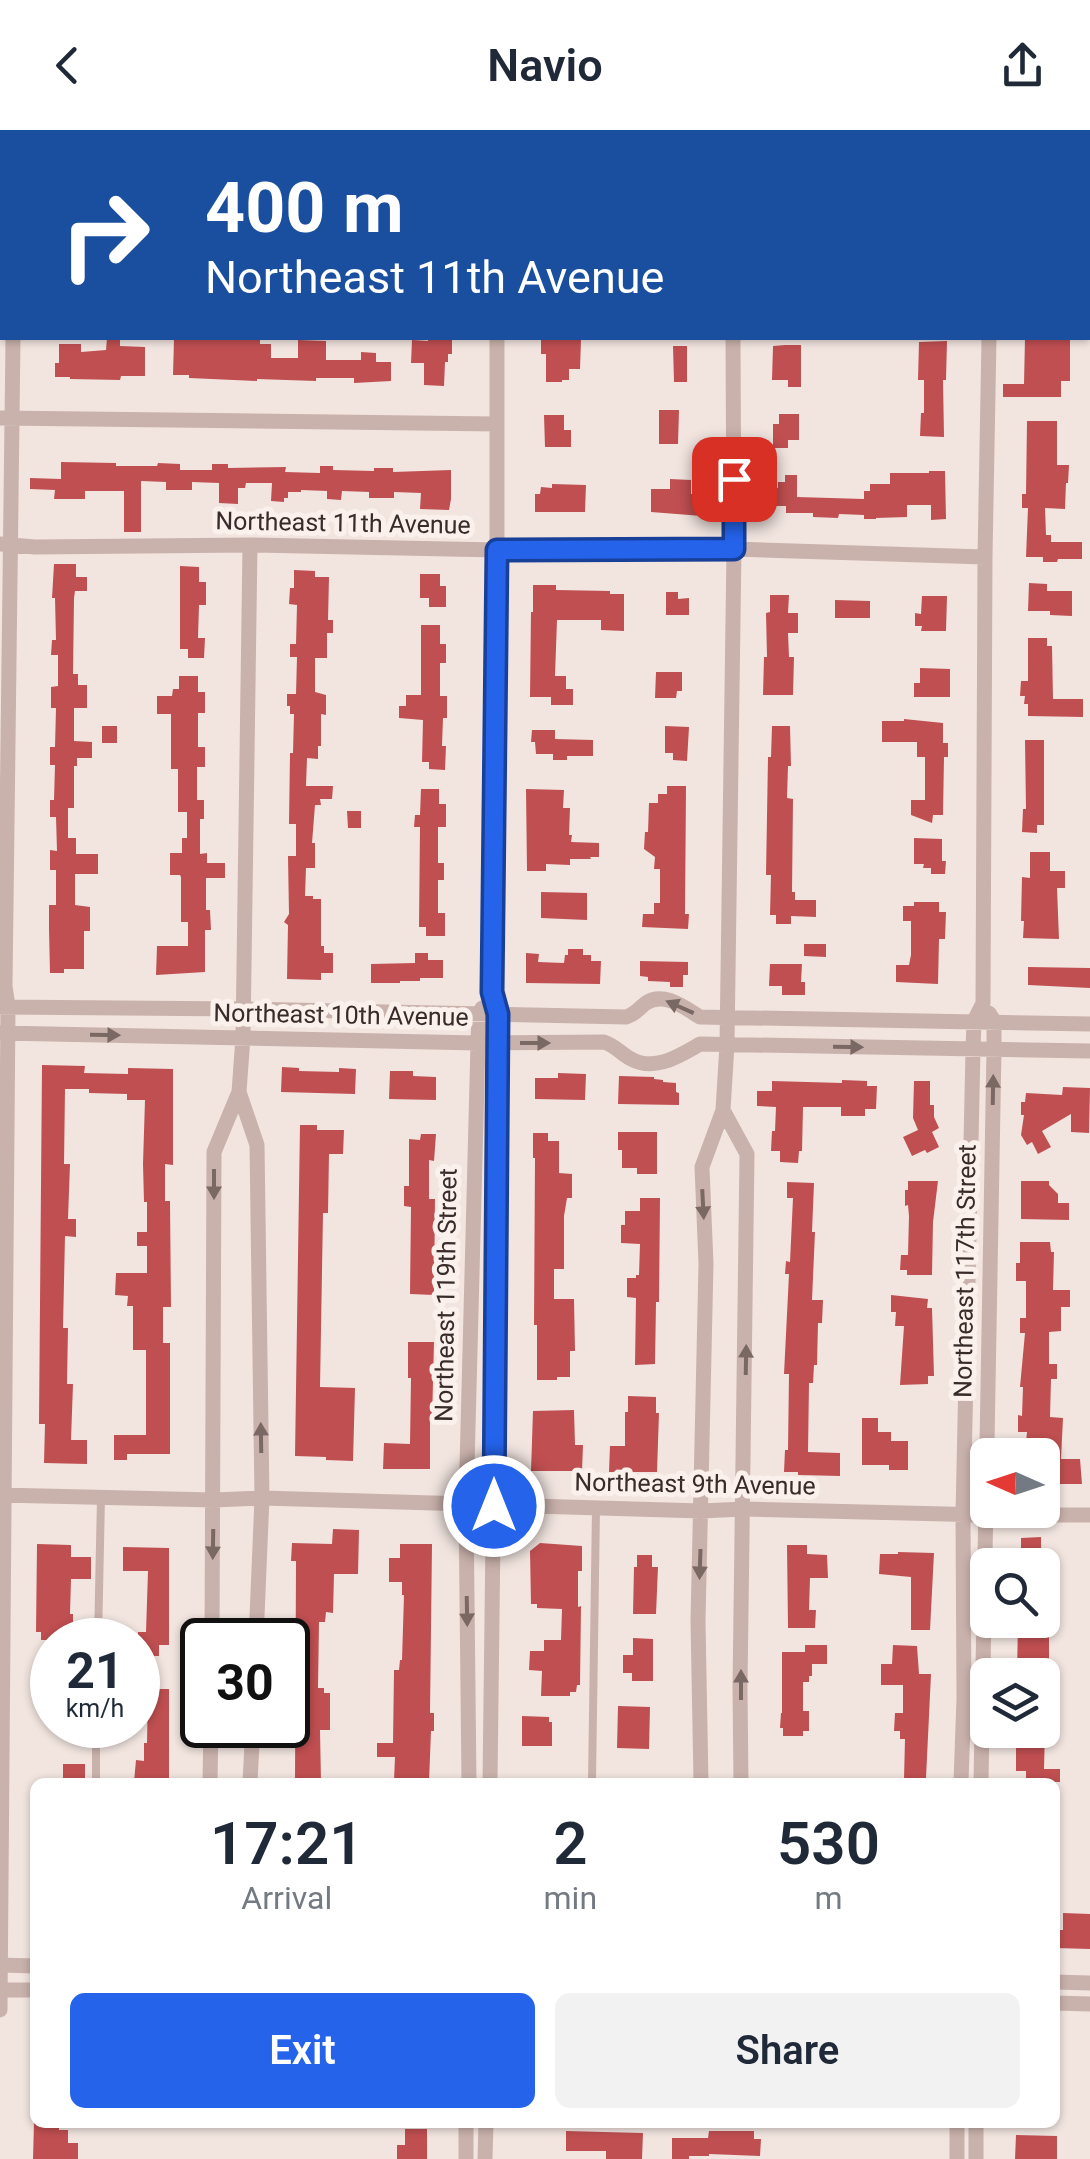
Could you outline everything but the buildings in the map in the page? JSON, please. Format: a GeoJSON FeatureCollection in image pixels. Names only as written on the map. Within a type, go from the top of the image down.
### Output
{"type":"FeatureCollection","features":[{"type":"Feature","properties":{"kind":"street"},"geometry":{"type":"LineString","coordinates":[[0,2010],[5,544],[6,418],[13,340]]}},
{"type":"Feature","properties":{"kind":"street","name":"Northeast 119th Street"},"geometry":{"type":"LineString","coordinates":[[490,1778],[498,1043],[498,1014],[492,992],[497,340]]}},
{"type":"Feature","properties":{"kind":"street"},"geometry":{"type":"LineString","coordinates":[[700,1778],[698,1621],[706,1264],[702,1168],[723,1110],[727,1045],[734,340]]}},
{"type":"Feature","properties":{"kind":"street","name":"Northeast 117th Street"},"geometry":{"type":"LineString","coordinates":[[961,1778],[973,1049],[974,1021],[984,1002],[990,340]]}},
{"type":"Feature","properties":{"kind":"street"},"geometry":{"type":"LineString","coordinates":[[6,418],[496,424]]}},
{"type":"Feature","properties":{"kind":"street","name":"Northeast 11th Avenue"},"geometry":{"type":"LineString","coordinates":[[5,544],[734,549],[985,558]]}},
{"type":"Feature","properties":{"kind":"street"},"geometry":{"type":"LineString","coordinates":[[212,1618],[214,1152],[239,1092],[250,545]]}},
{"type":"Feature","properties":{"kind":"street","name":"Northeast 119th Street"},"geometry":{"type":"LineString","coordinates":[[468,1778],[466,1506],[478,1043],[479,1014],[492,992]]}},
{"type":"Feature","properties":{"kind":"street","name":"Northeast 10th Avenue"},"geometry":{"type":"LineString","coordinates":[[3,998],[243,1009],[626,1018],[658,999],[700,1016],[728,1018],[1090,1024]]}},
{"type":"Feature","properties":{"kind":"street","name":"Northeast 117th Street"},"geometry":{"type":"LineString","coordinates":[[984,1002],[994,1021],[987,1438]]}},
{"type":"Feature","properties":{"kind":"street","name":"Northeast 10th Avenue"},"geometry":{"type":"LineString","coordinates":[[4,1033],[604,1042],[646,1064],[678,1057],[700,1044],[1090,1051]]}},
{"type":"Feature","properties":{"kind":"street"},"geometry":{"type":"LineString","coordinates":[[239,1092],[257,1145],[262,1498],[257,1618]]}},
{"type":"Feature","properties":{"kind":"street"},"geometry":{"type":"LineString","coordinates":[[723,1110],[748,1154],[741,1778]]}},
{"type":"Feature","properties":{"kind":"street","name":"Northeast 9th Avenue"},"geometry":{"type":"LineString","coordinates":[[2,1495],[970,1515]]}},
{"type":"Feature","properties":{"kind":"street","name":"Northeast 9th Avenue"},"geometry":{"type":"LineString","coordinates":[[1060,1515],[1090,1515]]}},
{"type":"Feature","properties":{"kind":"street","name":"Northeast 117th Street"},"geometry":{"type":"LineString","coordinates":[[981,1778],[986,1528]]}},
{"type":"Feature","properties":{"kind":"street"},"geometry":{"type":"LineString","coordinates":[[210,1778],[211,1748]]}},
{"type":"Feature","properties":{"kind":"street"},"geometry":{"type":"LineString","coordinates":[[250,1778],[251,1748]]}},
{"type":"Feature","properties":{"kind":"street"},"geometry":{"type":"LineString","coordinates":[[0,1965],[30,1966]]}},
{"type":"Feature","properties":{"kind":"street"},"geometry":{"type":"LineString","coordinates":[[1060,1982],[1090,1983]]}},
{"type":"Feature","properties":{"kind":"street"},"geometry":{"type":"LineString","coordinates":[[0,1990],[30,1990]]}},
{"type":"Feature","properties":{"kind":"street"},"geometry":{"type":"LineString","coordinates":[[1060,2003],[1090,2004]]}},
{"type":"Feature","properties":{"kind":"street"},"geometry":{"type":"LineString","coordinates":[[466,2128],[466,2159]]}},
{"type":"Feature","properties":{"kind":"street"},"geometry":{"type":"LineString","coordinates":[[485,2159],[486,2128]]}},
{"type":"Feature","properties":{"kind":"street"},"geometry":{"type":"LineString","coordinates":[[957,2128],[957,2159]]}},
{"type":"Feature","properties":{"kind":"street"},"geometry":{"type":"LineString","coordinates":[[976,2128],[976,2159]]}},
{"type":"Feature","properties":{"kind":"lane"},"geometry":{"type":"LineString","coordinates":[[99,1618],[102,1497]]}},
{"type":"Feature","properties":{"kind":"lane"},"geometry":{"type":"LineString","coordinates":[[592,1778],[596,1508]]}},
{"type":"Feature","properties":{"kind":"lane"},"geometry":{"type":"LineString","coordinates":[[96,1748],[96,1778]]}},
{"type":"Feature","properties":{"kind":"route"},"geometry":{"type":"LineString","coordinates":[[494,1506],[498,1014],[492,992],[497,550],[734,549],[734,479]]}}]}
